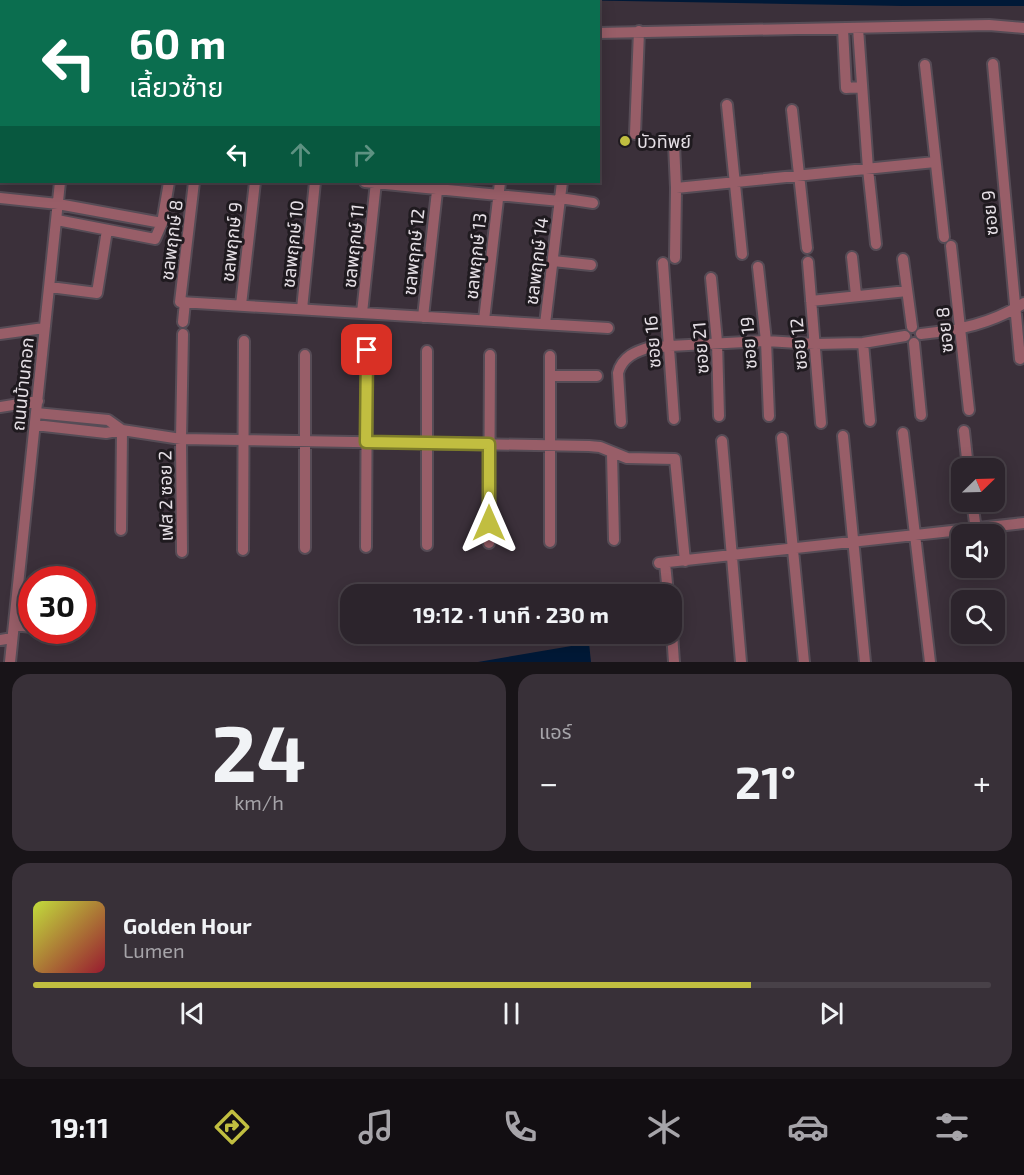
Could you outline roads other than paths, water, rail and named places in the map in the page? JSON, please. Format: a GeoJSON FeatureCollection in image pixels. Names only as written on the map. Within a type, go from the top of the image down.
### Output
{"type":"FeatureCollection","features":[{"type":"Feature","properties":{"kind":"street"},"geometry":{"type":"LineString","coordinates":[[600,33],[989,25],[1024,28]]}},
{"type":"Feature","properties":{"kind":"street"},"geometry":{"type":"LineString","coordinates":[[858,28],[861,87],[876,244]]}},
{"type":"Feature","properties":{"kind":"street"},"geometry":{"type":"LineString","coordinates":[[843,29],[846,88],[861,87]]}},
{"type":"Feature","properties":{"kind":"street"},"geometry":{"type":"LineString","coordinates":[[634,134],[639,32]]}},
{"type":"Feature","properties":{"kind":"street","name":"ซอย 9"},"geometry":{"type":"LineString","coordinates":[[993,64],[1020,359]]}},
{"type":"Feature","properties":{"kind":"street"},"geometry":{"type":"LineString","coordinates":[[925,65],[944,237]]}},
{"type":"Feature","properties":{"kind":"street"},"geometry":{"type":"LineString","coordinates":[[728,105],[742,254]]}},
{"type":"Feature","properties":{"kind":"street"},"geometry":{"type":"LineString","coordinates":[[792,110],[807,248]]}},
{"type":"Feature","properties":{"kind":"street"},"geometry":{"type":"LineString","coordinates":[[674,144],[675,258]]}},
{"type":"Feature","properties":{"kind":"street"},"geometry":{"type":"LineString","coordinates":[[676,188],[935,162]]}},
{"type":"Feature","properties":{"kind":"street","name":"ถนนบ้านกอก"},"geometry":{"type":"LineString","coordinates":[[10,662],[60,183]]}},
{"type":"Feature","properties":{"kind":"street"},"geometry":{"type":"LineString","coordinates":[[57,220],[155,239],[162,223],[169,183]]}},
{"type":"Feature","properties":{"kind":"street","name":"ชลพฤกษ์ 8"},"geometry":{"type":"LineString","coordinates":[[183,322],[194,183]]}},
{"type":"Feature","properties":{"kind":"street","name":"ชลพฤกษ์ 9"},"geometry":{"type":"LineString","coordinates":[[241,305],[255,183]]}},
{"type":"Feature","properties":{"kind":"street","name":"ชลพฤกษ์ 10"},"geometry":{"type":"LineString","coordinates":[[302,309],[315,183]]}},
{"type":"Feature","properties":{"kind":"street","name":"ชลพฤกษ์ 11"},"geometry":{"type":"LineString","coordinates":[[363,313],[373,183]]}},
{"type":"Feature","properties":{"kind":"street"},"geometry":{"type":"LineString","coordinates":[[389,183],[593,203]]}},
{"type":"Feature","properties":{"kind":"street","name":"ชลพฤกษ์ 13"},"geometry":{"type":"LineString","coordinates":[[484,320],[500,183]]}},
{"type":"Feature","properties":{"kind":"street","name":"ชลพฤกษ์ 14"},"geometry":{"type":"LineString","coordinates":[[545,324],[562,183]]}},
{"type":"Feature","properties":{"kind":"street","name":"ชลพฤกษ์ 12"},"geometry":{"type":"LineString","coordinates":[[423,317],[437,186]]}},
{"type":"Feature","properties":{"kind":"street"},"geometry":{"type":"LineString","coordinates":[[0,198],[58,204],[162,223]]}},
{"type":"Feature","properties":{"kind":"street"},"geometry":{"type":"LineString","coordinates":[[50,287],[97,293],[107,230]]}},
{"type":"Feature","properties":{"kind":"street","name":"ซอย 8"},"geometry":{"type":"LineString","coordinates":[[951,246],[969,410]]}},
{"type":"Feature","properties":{"kind":"street"},"geometry":{"type":"LineString","coordinates":[[852,257],[856,296]]}},
{"type":"Feature","properties":{"kind":"street"},"geometry":{"type":"LineString","coordinates":[[903,259],[921,415]]}},
{"type":"Feature","properties":{"kind":"street"},"geometry":{"type":"LineString","coordinates":[[553,261],[591,265]]}},
{"type":"Feature","properties":{"kind":"street","name":"ซอย 12"},"geometry":{"type":"LineString","coordinates":[[808,262],[821,423]]}},
{"type":"Feature","properties":{"kind":"street","name":"ซอย 16"},"geometry":{"type":"LineString","coordinates":[[663,263],[674,419]]}},
{"type":"Feature","properties":{"kind":"street","name":"ซอย 19"},"geometry":{"type":"LineString","coordinates":[[758,267],[766,340],[770,416]]}},
{"type":"Feature","properties":{"kind":"street","name":"ซอย 21"},"geometry":{"type":"LineString","coordinates":[[711,278],[717,342],[720,416]]}},
{"type":"Feature","properties":{"kind":"street"},"geometry":{"type":"LineString","coordinates":[[811,301],[907,291]]}},
{"type":"Feature","properties":{"kind":"street"},"geometry":{"type":"LineString","coordinates":[[183,302],[608,328]]}},
{"type":"Feature","properties":{"kind":"street"},"geometry":{"type":"LineString","coordinates":[[621,422],[618,373],[629,357],[641,350],[717,342],[766,340],[815,344],[863,343],[960,330],[1014,310],[1024,303]]}},
{"type":"Feature","properties":{"kind":"street"},"geometry":{"type":"LineString","coordinates":[[0,334],[44,328]]}},
{"type":"Feature","properties":{"kind":"street","name":"เฟส 2 ซอย 2"},"geometry":{"type":"LineString","coordinates":[[182,552],[183,334]]}},
{"type":"Feature","properties":{"kind":"street"},"geometry":{"type":"LineString","coordinates":[[243,550],[244,341]]}},
{"type":"Feature","properties":{"kind":"street"},"geometry":{"type":"LineString","coordinates":[[863,343],[870,421]]}},
{"type":"Feature","properties":{"kind":"street"},"geometry":{"type":"LineString","coordinates":[[366,547],[367,350]]}},
{"type":"Feature","properties":{"kind":"street"},"geometry":{"type":"LineString","coordinates":[[427,351],[427,545]]}},
{"type":"Feature","properties":{"kind":"street"},"geometry":{"type":"LineString","coordinates":[[305,355],[305,548]]}},
{"type":"Feature","properties":{"kind":"street"},"geometry":{"type":"LineString","coordinates":[[489,543],[490,356]]}},
{"type":"Feature","properties":{"kind":"street"},"geometry":{"type":"LineString","coordinates":[[550,356],[550,542]]}},
{"type":"Feature","properties":{"kind":"street"},"geometry":{"type":"LineString","coordinates":[[551,376],[597,376]]}},
{"type":"Feature","properties":{"kind":"street"},"geometry":{"type":"LineString","coordinates":[[0,407],[38,401]]}},
{"type":"Feature","properties":{"kind":"street"},"geometry":{"type":"LineString","coordinates":[[36,413],[108,420],[122,430]]}},
{"type":"Feature","properties":{"kind":"street"},"geometry":{"type":"LineString","coordinates":[[35,425],[106,433],[122,430],[181,439],[598,447],[634,459],[675,459],[685,561]]}},
{"type":"Feature","properties":{"kind":"street"},"geometry":{"type":"LineString","coordinates":[[121,530],[122,430]]}},
{"type":"Feature","properties":{"kind":"street"},"geometry":{"type":"LineString","coordinates":[[964,431],[967,458]]}},
{"type":"Feature","properties":{"kind":"street"},"geometry":{"type":"LineString","coordinates":[[903,433],[930,662]]}},
{"type":"Feature","properties":{"kind":"street"},"geometry":{"type":"LineString","coordinates":[[843,436],[865,662]]}},
{"type":"Feature","properties":{"kind":"street"},"geometry":{"type":"LineString","coordinates":[[782,438],[804,662]]}},
{"type":"Feature","properties":{"kind":"street"},"geometry":{"type":"LineString","coordinates":[[722,441],[741,662]]}},
{"type":"Feature","properties":{"kind":"street"},"geometry":{"type":"LineString","coordinates":[[612,453],[614,540]]}},
{"type":"Feature","properties":{"kind":"street"},"geometry":{"type":"LineString","coordinates":[[1005,526],[1024,523]]}},
{"type":"Feature","properties":{"kind":"street"},"geometry":{"type":"LineString","coordinates":[[666,584],[662,563],[951,532]]}},
{"type":"Feature","properties":{"kind":"street"},"geometry":{"type":"LineString","coordinates":[[14,626],[18,626]]}},
{"type":"Feature","properties":{"kind":"street"},"geometry":{"type":"LineString","coordinates":[[0,640],[12,638]]}},
{"type":"Feature","properties":{"kind":"street"},"geometry":{"type":"LineString","coordinates":[[673,644],[674,662]]}},
{"type":"Feature","properties":{"kind":"water"},"geometry":{"type":"Polygon","coordinates":[[[600,0],[1024,0],[1024,6],[600,0]]]}},
{"type":"Feature","properties":{"kind":"water"},"geometry":{"type":"Polygon","coordinates":[[[589,644],[591,662],[478,662],[589,644]]]}},
{"type":"Feature","properties":{"kind":"place","name":"บัวทิพย์"},"geometry":{"type":"Point","coordinates":[625,141]}}]}
